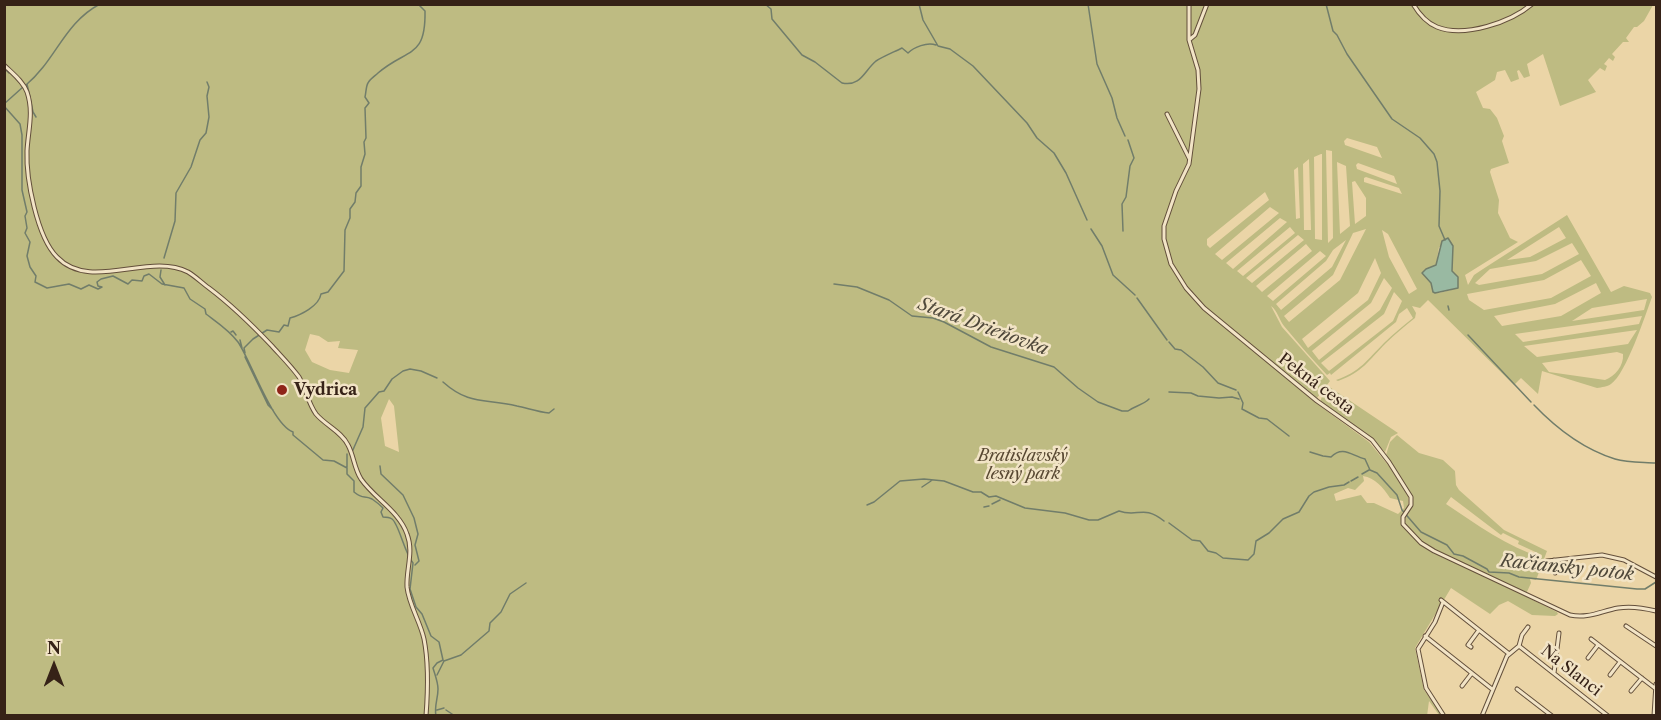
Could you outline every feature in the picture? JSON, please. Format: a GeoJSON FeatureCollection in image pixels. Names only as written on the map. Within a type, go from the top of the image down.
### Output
{"type":"FeatureCollection","features":[{"type":"Feature","properties":{"kind":"street","name":"Pekná cesta"},"geometry":{"type":"LineString","coordinates":[[1189,4],[1190,40],[1198,70],[1199,84],[1190,160],[1176,190],[1163,233],[1169,257],[1180,280],[1204,308],[1265,360],[1331,412],[1372,440],[1410,495],[1411,505],[1404,515],[1403,524],[1429,548],[1565,614],[1584,617],[1628,607],[1656,611]]}},
{"type":"Feature","properties":{"kind":"street"},"geometry":{"type":"LineString","coordinates":[[1190,40],[1195,34],[1207,4]]}},
{"type":"Feature","properties":{"kind":"street"},"geometry":{"type":"LineString","coordinates":[[1413,4],[1429,22],[1438,27],[1453,30],[1485,27],[1502,22],[1513,18],[1532,4]]}},
{"type":"Feature","properties":{"kind":"street"},"geometry":{"type":"LineString","coordinates":[[4,64],[24,86],[29,98],[31,119],[28,179],[45,241],[56,256],[66,266],[88,271],[154,267],[186,271],[240,312],[295,372],[315,412],[349,446],[355,468],[363,482],[402,523],[409,539],[408,592],[422,632],[426,654],[428,684],[426,716]]}},
{"type":"Feature","properties":{"kind":"street"},"geometry":{"type":"LineString","coordinates":[[1167,114],[1190,160]]}},
{"type":"Feature","properties":{"kind":"street"},"geometry":{"type":"LineString","coordinates":[[1547,561],[1602,555],[1624,560],[1656,577]]}},
{"type":"Feature","properties":{"kind":"street"},"geometry":{"type":"LineString","coordinates":[[1554,560],[1555,573]]}},
{"type":"Feature","properties":{"kind":"street"},"geometry":{"type":"LineString","coordinates":[[1443,716],[1425,684],[1418,650],[1435,622],[1442,601],[1508,654]]}},
{"type":"Feature","properties":{"kind":"street"},"geometry":{"type":"LineString","coordinates":[[1626,626],[1656,646]]}},
{"type":"Feature","properties":{"kind":"street"},"geometry":{"type":"LineString","coordinates":[[1482,716],[1508,654],[1519,646],[1522,635],[1528,627]]}},
{"type":"Feature","properties":{"kind":"street"},"geometry":{"type":"LineString","coordinates":[[1471,647],[1468,645],[1479,630]]}},
{"type":"Feature","properties":{"kind":"street"},"geometry":{"type":"LineString","coordinates":[[1554,673],[1559,633]]}},
{"type":"Feature","properties":{"kind":"street"},"geometry":{"type":"LineString","coordinates":[[1425,636],[1493,690]]}},
{"type":"Feature","properties":{"kind":"street"},"geometry":{"type":"LineString","coordinates":[[1591,639],[1656,687],[1654,716]]}},
{"type":"Feature","properties":{"kind":"street"},"geometry":{"type":"LineString","coordinates":[[1588,658],[1598,645]]}},
{"type":"Feature","properties":{"kind":"street","name":"Na Slanci"},"geometry":{"type":"LineString","coordinates":[[1519,646],[1608,716]]}},
{"type":"Feature","properties":{"kind":"street"},"geometry":{"type":"LineString","coordinates":[[1610,675],[1620,662]]}},
{"type":"Feature","properties":{"kind":"street"},"geometry":{"type":"LineString","coordinates":[[1462,686],[1472,673]]}},
{"type":"Feature","properties":{"kind":"street"},"geometry":{"type":"LineString","coordinates":[[1631,691],[1642,678]]}},
{"type":"Feature","properties":{"kind":"street"},"geometry":{"type":"LineString","coordinates":[[1517,688],[1552,716]]}},
{"type":"Feature","properties":{"kind":"green space","name":"Bratislavský lesný park"},"geometry":{"type":"Polygon","coordinates":[[[5,5],[1653,5],[1644,21],[1634,27],[1626,38],[1629,42],[1623,42],[1612,54],[1615,57],[1613,61],[1609,58],[1604,64],[1607,66],[1605,71],[1600,68],[1588,80],[1596,92],[1560,106],[1543,54],[1527,64],[1530,76],[1524,78],[1519,70],[1517,71],[1519,79],[1511,82],[1505,70],[1497,72],[1495,80],[1476,92],[1483,108],[1490,109],[1497,118],[1504,136],[1502,141],[1509,163],[1491,169],[1490,172],[1499,200],[1498,213],[1510,238],[1518,242],[1465,275],[1468,285],[1474,275],[1567,215],[1611,292],[1624,286],[1650,293],[1652,297],[1629,357],[1611,384],[1597,388],[1542,371],[1538,394],[1521,378],[1514,385],[1428,300],[1420,308],[1412,306],[1416,313],[1415,318],[1359,370],[1338,381],[1336,380],[1363,365],[1387,340],[1413,318],[1407,308],[1399,314],[1396,322],[1331,375],[1330,373],[1327,375],[1284,326],[1271,306],[1282,327],[1330,381],[1317,398],[1239,339],[1320,406],[1369,442],[1393,471],[1408,496],[1409,511],[1413,503],[1412,496],[1386,455],[1390,442],[1397,435],[1419,453],[1443,460],[1455,471],[1456,485],[1459,490],[1504,530],[1547,551],[1536,580],[1530,579],[1531,583],[1526,594],[1529,598],[1557,612],[1555,616],[1532,615],[1508,601],[1499,605],[1490,614],[1451,588],[1415,648],[1424,690],[1442,715],[1439,715],[1429,701],[1427,716],[5,715],[5,5]],[[1347,138],[1344,141],[1345,145],[1382,158],[1377,147],[1347,138]],[[1326,150],[1328,243],[1333,238],[1332,151],[1326,150]],[[1322,154],[1314,157],[1315,239],[1322,240],[1322,154]],[[1309,159],[1303,164],[1304,230],[1311,230],[1309,159]],[[1337,162],[1340,234],[1350,226],[1346,166],[1337,162]],[[1358,163],[1356,165],[1357,169],[1397,184],[1394,176],[1358,163]],[[1298,167],[1294,170],[1296,219],[1300,218],[1298,167]],[[1364,178],[1364,182],[1402,194],[1399,188],[1364,178]],[[1355,181],[1352,182],[1355,224],[1366,216],[1366,198],[1355,181]],[[1265,192],[1207,239],[1207,245],[1210,248],[1269,200],[1265,192]],[[1270,207],[1215,254],[1222,260],[1279,213],[1270,207]],[[1280,218],[1226,263],[1233,269],[1287,222],[1280,218]],[[1290,227],[1237,271],[1243,276],[1295,233],[1290,227]],[[1559,227],[1507,260],[1530,257],[1566,238],[1559,227]],[[1366,229],[1353,233],[1333,275],[1284,316],[1289,322],[1340,280],[1366,229]],[[1382,230],[1389,257],[1409,294],[1417,289],[1388,234],[1382,230]],[[1298,235],[1246,278],[1252,283],[1304,240],[1298,235]],[[1346,240],[1333,250],[1326,261],[1276,304],[1281,310],[1332,267],[1346,240]],[[1572,243],[1536,261],[1490,269],[1475,283],[1479,285],[1542,274],[1579,254],[1572,243]],[[1306,244],[1256,286],[1262,292],[1312,251],[1306,244]],[[1453,246],[1439,247],[1436,265],[1423,272],[1431,283],[1433,292],[1451,290],[1453,246]],[[1320,251],[1267,296],[1273,301],[1326,256],[1320,251]],[[1375,258],[1358,293],[1302,339],[1308,348],[1368,300],[1381,273],[1375,258]],[[1581,260],[1544,280],[1467,294],[1469,300],[1484,310],[1551,298],[1591,276],[1581,260]],[[1384,278],[1371,303],[1312,351],[1319,360],[1380,310],[1392,288],[1384,278]],[[1596,283],[1555,304],[1494,316],[1502,326],[1561,316],[1601,293],[1596,283]],[[1394,292],[1384,314],[1321,363],[1329,371],[1393,321],[1402,301],[1394,292]],[[1647,299],[1592,308],[1572,321],[1644,310],[1647,299]],[[1642,316],[1515,334],[1523,342],[1639,324],[1642,316]],[[1637,330],[1524,346],[1537,357],[1628,344],[1637,330]],[[310,334],[305,350],[312,362],[330,370],[349,373],[358,350],[338,348],[340,341],[328,342],[319,336],[310,334]],[[1617,352],[1542,363],[1549,372],[1605,380],[1620,366],[1623,354],[1617,352]],[[389,399],[381,418],[385,446],[399,452],[394,406],[389,399]],[[1363,476],[1364,481],[1355,490],[1348,488],[1334,494],[1336,501],[1361,495],[1367,503],[1374,503],[1398,514],[1404,508],[1403,501],[1390,498],[1378,484],[1363,476]],[[1451,497],[1446,504],[1492,534],[1542,558],[1542,555],[1518,544],[1519,541],[1503,533],[1501,535],[1451,497]]]}},
{"type":"Feature","properties":{"kind":"green space"},"geometry":{"type":"Polygon","coordinates":[[[1328,386],[1398,433],[1391,437],[1385,452],[1369,436],[1320,402],[1328,386]]]}},
{"type":"Feature","properties":{"kind":"shaded area"},"geometry":{"type":"Polygon","coordinates":[[[1448,238],[1453,246],[1452,271],[1458,277],[1458,288],[1435,293],[1431,283],[1422,273],[1436,265],[1442,241],[1448,238]]]}},
{"type":"Feature","properties":{"kind":"waterway"},"geometry":{"type":"LineString","coordinates":[[26,85],[77,21],[100,4]]}},
{"type":"Feature","properties":{"kind":"waterway"},"geometry":{"type":"LineString","coordinates":[[245,353],[244,348],[253,339],[267,330],[279,332],[284,325],[288,326],[290,318],[313,306],[321,294],[328,292],[344,271],[345,230],[350,218],[350,209],[361,186],[361,167],[365,154],[365,108],[369,103],[365,97],[367,86],[378,73],[413,51],[418,45],[422,37],[425,11],[418,4]]}},
{"type":"Feature","properties":{"kind":"waterway"},"geometry":{"type":"LineString","coordinates":[[765,4],[771,9],[772,19],[802,55],[842,83],[854,83],[876,61],[902,48],[908,53],[921,46],[936,45]]}},
{"type":"Feature","properties":{"kind":"waterway","name":"Račiansky potok"},"geometry":{"type":"LineString","coordinates":[[919,4],[923,20],[938,46],[950,49],[973,66],[1027,123],[1037,138],[1054,153],[1066,173],[1087,220]]}},
{"type":"Feature","properties":{"kind":"waterway"},"geometry":{"type":"LineString","coordinates":[[1088,4],[1097,64],[1125,136]]}},
{"type":"Feature","properties":{"kind":"waterway"},"geometry":{"type":"LineString","coordinates":[[1326,4],[1333,31],[1392,119],[1420,138],[1434,154],[1440,191],[1439,226],[1445,240]]}},
{"type":"Feature","properties":{"kind":"waterway"},"geometry":{"type":"LineString","coordinates":[[4,68],[9,73]]}},
{"type":"Feature","properties":{"kind":"waterway"},"geometry":{"type":"LineString","coordinates":[[164,258],[175,221],[176,193],[191,167],[200,140],[206,133],[209,117],[207,82]]}},
{"type":"Feature","properties":{"kind":"waterway"},"geometry":{"type":"LineString","coordinates":[[27,84],[36,117]]}},
{"type":"Feature","properties":{"kind":"waterway"},"geometry":{"type":"LineString","coordinates":[[4,104],[23,87]]}},
{"type":"Feature","properties":{"kind":"waterway","name":"Vydrica"},"geometry":{"type":"LineString","coordinates":[[4,106],[20,124],[22,135],[22,190],[27,212],[25,233],[30,242],[27,256],[36,276],[35,282],[47,288],[69,284],[81,289],[89,285],[98,289],[102,287],[98,286],[97,282],[101,279],[113,276],[128,284],[132,280],[142,281],[144,276],[149,274],[162,284],[184,288],[190,299],[205,309],[206,314],[238,342],[270,405],[285,427],[323,460],[334,461],[347,468],[347,474],[354,481],[354,492],[375,501],[383,508],[381,512],[383,517],[395,522],[413,563],[410,589],[416,607],[422,614],[431,636],[439,642],[443,660],[433,668],[438,686],[436,716]]}},
{"type":"Feature","properties":{"kind":"waterway"},"geometry":{"type":"LineString","coordinates":[[1123,231],[1122,204],[1126,197],[1130,166],[1134,158],[1128,140]]}},
{"type":"Feature","properties":{"kind":"waterway","name":"Račiansky potok"},"geometry":{"type":"LineString","coordinates":[[1091,229],[1102,246],[1113,275],[1135,295]]}},
{"type":"Feature","properties":{"kind":"waterway","name":"Vydrica"},"geometry":{"type":"LineString","coordinates":[[161,270],[160,277],[165,285]]}},
{"type":"Feature","properties":{"kind":"waterway","name":"Stará Drieňovka"},"geometry":{"type":"LineString","coordinates":[[834,284],[857,287],[889,300],[912,316],[933,318],[991,347],[1054,367],[1098,402],[1122,411],[1128,411],[1149,399]]}},
{"type":"Feature","properties":{"kind":"waterway","name":"Račiansky potok"},"geometry":{"type":"LineString","coordinates":[[1137,298],[1167,340]]}},
{"type":"Feature","properties":{"kind":"waterway"},"geometry":{"type":"LineString","coordinates":[[1448,306],[1449,310]]}},
{"type":"Feature","properties":{"kind":"waterway","name":"Vydrica"},"geometry":{"type":"LineString","coordinates":[[231,332],[233,331],[236,335]]}},
{"type":"Feature","properties":{"kind":"waterway"},"geometry":{"type":"LineString","coordinates":[[1468,335],[1531,402]]}},
{"type":"Feature","properties":{"kind":"waterway","name":"Vydrica"},"geometry":{"type":"LineString","coordinates":[[240,340],[242,348]]}},
{"type":"Feature","properties":{"kind":"waterway","name":"Račiansky potok"},"geometry":{"type":"LineString","coordinates":[[1169,342],[1175,349],[1181,350],[1203,367],[1218,383],[1236,390]]}},
{"type":"Feature","properties":{"kind":"waterway","name":"Vydrica"},"geometry":{"type":"LineString","coordinates":[[245,357],[268,405],[273,410]]}},
{"type":"Feature","properties":{"kind":"waterway"},"geometry":{"type":"LineString","coordinates":[[352,452],[363,427],[365,408],[379,392],[384,391],[392,379],[410,369],[437,378]]}},
{"type":"Feature","properties":{"kind":"waterway"},"geometry":{"type":"LineString","coordinates":[[443,382],[461,395],[478,400],[549,413],[554,409]]}},
{"type":"Feature","properties":{"kind":"waterway","name":"Stará Drieňovka"},"geometry":{"type":"LineString","coordinates":[[1169,392],[1239,399]]}},
{"type":"Feature","properties":{"kind":"waterway","name":"Račiansky potok"},"geometry":{"type":"LineString","coordinates":[[1238,392],[1243,403],[1242,409],[1259,418],[1267,419],[1289,436]]}},
{"type":"Feature","properties":{"kind":"waterway"},"geometry":{"type":"LineString","coordinates":[[1534,405],[1561,430],[1592,450],[1620,460],[1656,463]]}},
{"type":"Feature","properties":{"kind":"waterway","name":"Račiansky potok"},"geometry":{"type":"LineString","coordinates":[[1310,452],[1331,457],[1340,452],[1348,452],[1365,459],[1370,470],[1377,473],[1397,495],[1402,510],[1421,532],[1447,545],[1454,554],[1463,556],[1489,572],[1637,589],[1645,589],[1656,582]]}},
{"type":"Feature","properties":{"kind":"waterway"},"geometry":{"type":"LineString","coordinates":[[347,454],[347,467]]}},
{"type":"Feature","properties":{"kind":"waterway"},"geometry":{"type":"LineString","coordinates":[[380,466],[381,474],[403,495],[414,518],[418,534],[415,545],[419,561],[415,565]]}},
{"type":"Feature","properties":{"kind":"waterway"},"geometry":{"type":"LineString","coordinates":[[1362,474],[1369,470]]}},
{"type":"Feature","properties":{"kind":"waterway"},"geometry":{"type":"LineString","coordinates":[[1351,481],[1358,477]]}},
{"type":"Feature","properties":{"kind":"waterway"},"geometry":{"type":"LineString","coordinates":[[867,505],[900,481],[924,479],[944,481],[973,492],[981,492],[989,497],[996,496],[1025,508],[1065,513],[1089,520],[1098,520],[1119,511],[1151,513],[1164,521]]}},
{"type":"Feature","properties":{"kind":"waterway"},"geometry":{"type":"LineString","coordinates":[[922,487],[931,481]]}},
{"type":"Feature","properties":{"kind":"waterway"},"geometry":{"type":"LineString","coordinates":[[1169,523],[1192,540],[1200,541],[1208,551],[1223,558],[1248,560],[1254,554],[1256,541],[1269,533],[1283,519],[1299,512],[1314,492],[1349,482]]}},
{"type":"Feature","properties":{"kind":"waterway"},"geometry":{"type":"LineString","coordinates":[[992,504],[1000,500]]}},
{"type":"Feature","properties":{"kind":"waterway"},"geometry":{"type":"LineString","coordinates":[[984,507],[989,506]]}},
{"type":"Feature","properties":{"kind":"waterway"},"geometry":{"type":"LineString","coordinates":[[437,675],[444,661],[461,655],[489,631],[490,623],[501,612],[510,594],[526,583]]}},
{"type":"Feature","properties":{"kind":"waterway"},"geometry":{"type":"LineString","coordinates":[[437,710],[444,708]]}},
{"type":"Feature","properties":{"kind":"waterway"},"geometry":{"type":"LineString","coordinates":[[446,710],[455,716]]}},
{"type":"Feature","properties":{"kind":"place","name":"Vydrica"},"geometry":{"type":"Point","coordinates":[282,390]}}]}
